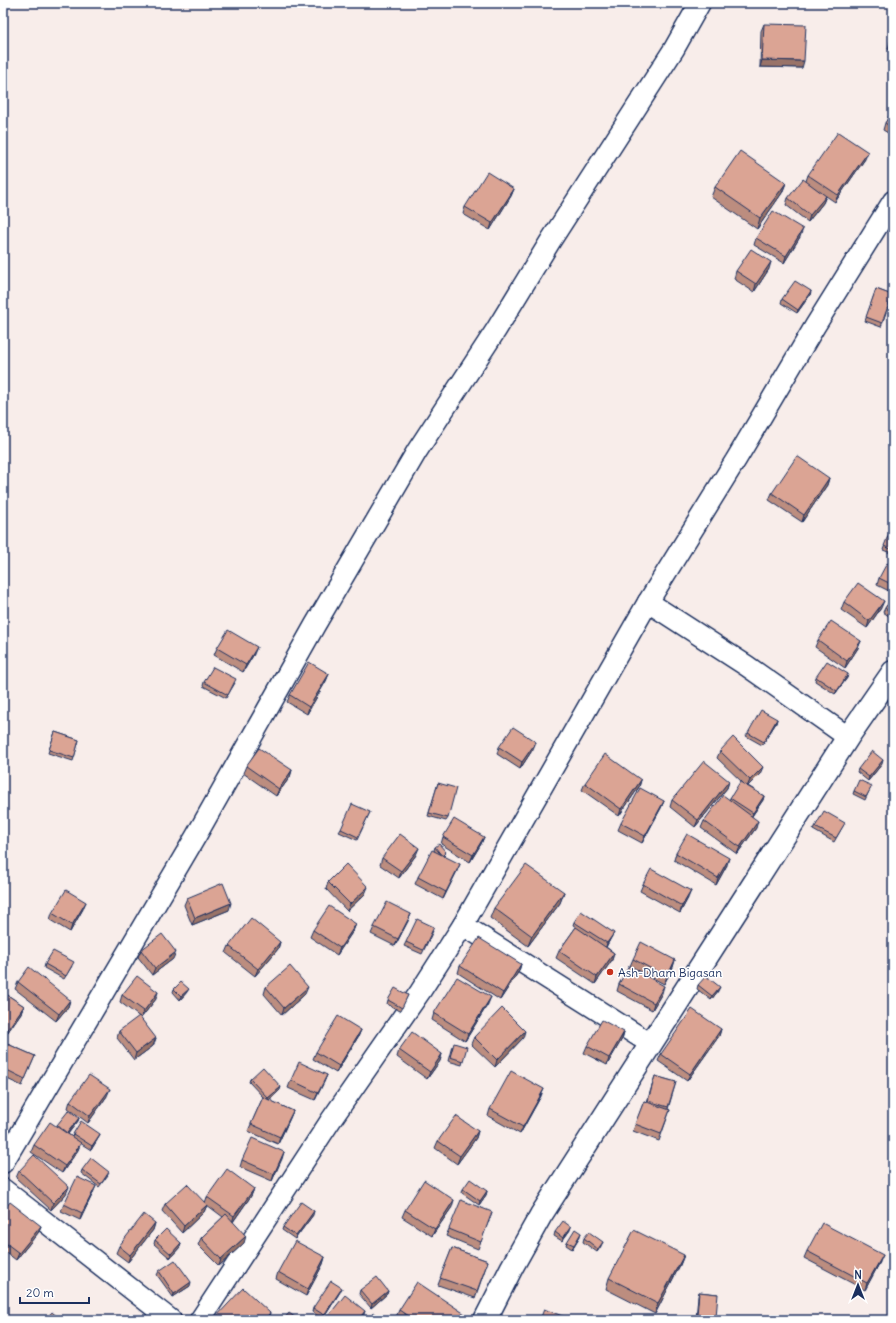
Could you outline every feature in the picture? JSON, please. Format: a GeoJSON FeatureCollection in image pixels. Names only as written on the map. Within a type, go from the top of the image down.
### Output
{"type":"FeatureCollection","features":[{"type":"Feature","properties":{"kind":"street"},"geometry":{"type":"LineString","coordinates":[[3,1163],[196,836],[315,625],[417,452],[674,49],[700,3]]}},
{"type":"Feature","properties":{"kind":"street"},"geometry":{"type":"LineString","coordinates":[[200,1320],[330,1120],[420,992],[464,925],[648,602],[737,458],[815,326],[893,201]]}},
{"type":"Feature","properties":{"kind":"street"},"geometry":{"type":"LineString","coordinates":[[648,602],[747,666],[848,737]]}},
{"type":"Feature","properties":{"kind":"street"},"geometry":{"type":"LineString","coordinates":[[485,1320],[541,1215],[848,737],[893,672]]}},
{"type":"Feature","properties":{"kind":"street"},"geometry":{"type":"LineString","coordinates":[[464,925],[651,1044]]}},
{"type":"Feature","properties":{"kind":"street"},"geometry":{"type":"LineString","coordinates":[[3,1189],[171,1320]]}},
{"type":"Feature","properties":{"kind":"building"},"geometry":{"type":"Polygon","coordinates":[[[764,24],[806,25],[804,61],[762,60],[764,24]]]}},
{"type":"Feature","properties":{"kind":"building"},"geometry":{"type":"Polygon","coordinates":[[[893,110],[893,128],[885,123],[893,110]]]}},
{"type":"Feature","properties":{"kind":"building"},"geometry":{"type":"Polygon","coordinates":[[[838,132],[868,152],[838,195],[808,175],[838,132]]]}},
{"type":"Feature","properties":{"kind":"building"},"geometry":{"type":"Polygon","coordinates":[[[740,151],[786,183],[760,218],[715,187],[740,151]]]}},
{"type":"Feature","properties":{"kind":"building"},"geometry":{"type":"Polygon","coordinates":[[[487,172],[514,189],[492,223],[465,207],[487,172]]]}},
{"type":"Feature","properties":{"kind":"building"},"geometry":{"type":"Polygon","coordinates":[[[803,179],[826,196],[810,215],[788,198],[803,179]]]}},
{"type":"Feature","properties":{"kind":"building"},"geometry":{"type":"Polygon","coordinates":[[[773,211],[803,229],[786,256],[756,238],[773,211]]]}},
{"type":"Feature","properties":{"kind":"building"},"geometry":{"type":"Polygon","coordinates":[[[751,249],[771,262],[756,284],[736,271],[751,249]]]}},
{"type":"Feature","properties":{"kind":"building"},"geometry":{"type":"Polygon","coordinates":[[[795,281],[811,291],[798,310],[782,299],[795,281]]]}},
{"type":"Feature","properties":{"kind":"building"},"geometry":{"type":"Polygon","coordinates":[[[876,289],[892,295],[882,323],[866,317],[876,289]]]}},
{"type":"Feature","properties":{"kind":"building"},"geometry":{"type":"Polygon","coordinates":[[[797,456],[829,478],[804,515],[772,493],[797,456]]]}},
{"type":"Feature","properties":{"kind":"building"},"geometry":{"type":"Polygon","coordinates":[[[893,526],[893,550],[884,546],[893,526]]]}},
{"type":"Feature","properties":{"kind":"building"},"geometry":{"type":"Polygon","coordinates":[[[887,563],[893,566],[893,585],[879,578],[887,563]]]}},
{"type":"Feature","properties":{"kind":"building"},"geometry":{"type":"Polygon","coordinates":[[[858,583],[884,601],[869,621],[844,602],[858,583]]]}},
{"type":"Feature","properties":{"kind":"building"},"geometry":{"type":"Polygon","coordinates":[[[893,597],[893,614],[885,608],[893,597]]]}},
{"type":"Feature","properties":{"kind":"building"},"geometry":{"type":"Polygon","coordinates":[[[831,621],[861,641],[847,661],[818,640],[831,621]]]}},
{"type":"Feature","properties":{"kind":"building"},"geometry":{"type":"Polygon","coordinates":[[[228,630],[257,647],[246,665],[217,648],[228,630]]]}},
{"type":"Feature","properties":{"kind":"building"},"geometry":{"type":"Polygon","coordinates":[[[827,661],[848,674],[837,691],[816,677],[827,661]]]}},
{"type":"Feature","properties":{"kind":"building"},"geometry":{"type":"Polygon","coordinates":[[[309,662],[329,674],[309,707],[290,695],[309,662]]]}},
{"type":"Feature","properties":{"kind":"building"},"geometry":{"type":"Polygon","coordinates":[[[213,667],[236,679],[228,695],[204,682],[213,667]]]}},
{"type":"Feature","properties":{"kind":"building"},"geometry":{"type":"Polygon","coordinates":[[[761,710],[777,719],[764,742],[748,733],[761,710]]]}},
{"type":"Feature","properties":{"kind":"building"},"geometry":{"type":"Polygon","coordinates":[[[513,727],[536,742],[522,762],[499,747],[513,727]]]}},
{"type":"Feature","properties":{"kind":"building"},"geometry":{"type":"Polygon","coordinates":[[[55,732],[79,740],[74,758],[49,750],[55,732]]]}},
{"type":"Feature","properties":{"kind":"building"},"geometry":{"type":"Polygon","coordinates":[[[733,737],[763,767],[750,780],[720,751],[733,737]]]}},
{"type":"Feature","properties":{"kind":"building"},"geometry":{"type":"Polygon","coordinates":[[[259,748],[292,770],[279,789],[246,766],[259,748]]]}},
{"type":"Feature","properties":{"kind":"building"},"geometry":{"type":"Polygon","coordinates":[[[872,751],[883,760],[869,777],[858,769],[872,751]]]}},
{"type":"Feature","properties":{"kind":"building"},"geometry":{"type":"Polygon","coordinates":[[[605,754],[641,780],[621,809],[585,783],[605,754]]]}},
{"type":"Feature","properties":{"kind":"building"},"geometry":{"type":"Polygon","coordinates":[[[704,761],[729,781],[698,820],[672,800],[704,761]]]}},
{"type":"Feature","properties":{"kind":"building"},"geometry":{"type":"Polygon","coordinates":[[[859,780],[872,786],[866,797],[854,791],[859,780]]]}},
{"type":"Feature","properties":{"kind":"building"},"geometry":{"type":"Polygon","coordinates":[[[740,782],[764,796],[753,813],[730,798],[740,782]]]}},
{"type":"Feature","properties":{"kind":"building"},"geometry":{"type":"Polygon","coordinates":[[[438,783],[456,788],[448,818],[429,813],[438,783]]]}},
{"type":"Feature","properties":{"kind":"building"},"geometry":{"type":"Polygon","coordinates":[[[640,788],[664,801],[645,836],[621,823],[640,788]]]}},
{"type":"Feature","properties":{"kind":"building"},"geometry":{"type":"Polygon","coordinates":[[[723,795],[758,821],[740,847],[704,821],[723,795]]]}},
{"type":"Feature","properties":{"kind":"building"},"geometry":{"type":"Polygon","coordinates":[[[352,804],[370,812],[358,837],[341,829],[352,804]]]}},
{"type":"Feature","properties":{"kind":"building"},"geometry":{"type":"Polygon","coordinates":[[[824,811],[845,823],[836,838],[815,827],[824,811]]]}},
{"type":"Feature","properties":{"kind":"building"},"geometry":{"type":"Polygon","coordinates":[[[454,819],[484,837],[473,855],[443,837],[454,819]]]}},
{"type":"Feature","properties":{"kind":"building"},"geometry":{"type":"Polygon","coordinates":[[[400,834],[419,848],[401,871],[382,858],[400,834]]]}},
{"type":"Feature","properties":{"kind":"building"},"geometry":{"type":"Polygon","coordinates":[[[687,834],[729,858],[718,878],[676,853],[687,834]]]}},
{"type":"Feature","properties":{"kind":"building"},"geometry":{"type":"Polygon","coordinates":[[[439,844],[446,852],[442,856],[435,847],[439,844]]]}},
{"type":"Feature","properties":{"kind":"building"},"geometry":{"type":"Polygon","coordinates":[[[432,850],[460,864],[446,892],[418,877],[432,850]]]}},
{"type":"Feature","properties":{"kind":"building"},"geometry":{"type":"Polygon","coordinates":[[[346,864],[368,887],[350,904],[328,882],[346,864]]]}},
{"type":"Feature","properties":{"kind":"building"},"geometry":{"type":"Polygon","coordinates":[[[526,865],[564,892],[532,936],[494,908],[526,865]]]}},
{"type":"Feature","properties":{"kind":"building"},"geometry":{"type":"Polygon","coordinates":[[[651,869],[691,891],[682,906],[643,884],[651,869]]]}},
{"type":"Feature","properties":{"kind":"building"},"geometry":{"type":"Polygon","coordinates":[[[223,883],[231,903],[195,918],[187,898],[223,883]]]}},
{"type":"Feature","properties":{"kind":"building"},"geometry":{"type":"Polygon","coordinates":[[[66,890],[86,902],[72,925],[52,913],[66,890]]]}},
{"type":"Feature","properties":{"kind":"building"},"geometry":{"type":"Polygon","coordinates":[[[387,902],[411,914],[398,939],[374,927],[387,902]]]}},
{"type":"Feature","properties":{"kind":"building"},"geometry":{"type":"Polygon","coordinates":[[[329,906],[356,924],[340,948],[313,930],[329,906]]]}},
{"type":"Feature","properties":{"kind":"building"},"geometry":{"type":"Polygon","coordinates":[[[581,911],[614,933],[607,943],[574,922],[581,911]]]}},
{"type":"Feature","properties":{"kind":"building"},"geometry":{"type":"Polygon","coordinates":[[[251,918],[280,942],[258,969],[229,946],[251,918]]]}},
{"type":"Feature","properties":{"kind":"building"},"geometry":{"type":"Polygon","coordinates":[[[417,919],[434,927],[423,950],[406,942],[417,919]]]}},
{"type":"Feature","properties":{"kind":"building"},"geometry":{"type":"Polygon","coordinates":[[[576,927],[614,953],[597,977],[559,951],[576,927]]]}},
{"type":"Feature","properties":{"kind":"building"},"geometry":{"type":"Polygon","coordinates":[[[162,934],[176,952],[155,968],[141,950],[162,934]]]}},
{"type":"Feature","properties":{"kind":"building"},"geometry":{"type":"Polygon","coordinates":[[[479,938],[521,964],[503,993],[460,966],[479,938]]]}},
{"type":"Feature","properties":{"kind":"building"},"geometry":{"type":"Polygon","coordinates":[[[641,942],[675,960],[667,977],[633,959],[641,942]]]}},
{"type":"Feature","properties":{"kind":"building"},"geometry":{"type":"Polygon","coordinates":[[[53,951],[74,962],[66,976],[45,964],[53,951]]]}},
{"type":"Feature","properties":{"kind":"building"},"geometry":{"type":"Polygon","coordinates":[[[290,966],[308,987],[284,1008],[266,987],[290,966]]]}},
{"type":"Feature","properties":{"kind":"building"},"geometry":{"type":"Polygon","coordinates":[[[629,966],[664,986],[654,1003],[619,984],[629,966]]]}},
{"type":"Feature","properties":{"kind":"building"},"geometry":{"type":"Polygon","coordinates":[[[29,967],[70,1000],[59,1014],[18,982],[29,967]]]}},
{"type":"Feature","properties":{"kind":"building"},"geometry":{"type":"Polygon","coordinates":[[[137,976],[158,992],[144,1011],[122,995],[137,976]]]}},
{"type":"Feature","properties":{"kind":"building"},"geometry":{"type":"Polygon","coordinates":[[[706,976],[720,987],[712,996],[698,985],[706,976]]]}},
{"type":"Feature","properties":{"kind":"building"},"geometry":{"type":"Polygon","coordinates":[[[457,977],[491,997],[468,1034],[434,1013],[457,977]]]}},
{"type":"Feature","properties":{"kind":"building"},"geometry":{"type":"Polygon","coordinates":[[[181,982],[189,989],[181,996],[174,989],[181,982]]]}},
{"type":"Feature","properties":{"kind":"building"},"geometry":{"type":"Polygon","coordinates":[[[395,988],[408,995],[402,1008],[388,1000],[395,988]]]}},
{"type":"Feature","properties":{"kind":"building"},"geometry":{"type":"Polygon","coordinates":[[[3,992],[24,1006],[8,1029],[3,1026],[3,992]]]}},
{"type":"Feature","properties":{"kind":"building"},"geometry":{"type":"Polygon","coordinates":[[[502,1008],[525,1031],[497,1060],[474,1037],[502,1008]]]}},
{"type":"Feature","properties":{"kind":"building"},"geometry":{"type":"Polygon","coordinates":[[[692,1009],[721,1029],[690,1074],[661,1054],[692,1009]]]}},
{"type":"Feature","properties":{"kind":"building"},"geometry":{"type":"Polygon","coordinates":[[[139,1016],[156,1038],[136,1053],[119,1031],[139,1016]]]}},
{"type":"Feature","properties":{"kind":"building"},"geometry":{"type":"Polygon","coordinates":[[[338,1016],[361,1030],[339,1066],[316,1052],[338,1016]]]}},
{"type":"Feature","properties":{"kind":"building"},"geometry":{"type":"Polygon","coordinates":[[[602,1020],[624,1032],[609,1058],[587,1046],[602,1020]]]}},
{"type":"Feature","properties":{"kind":"building"},"geometry":{"type":"Polygon","coordinates":[[[412,1032],[442,1054],[430,1072],[399,1050],[412,1032]]]}},
{"type":"Feature","properties":{"kind":"building"},"geometry":{"type":"Polygon","coordinates":[[[3,1042],[35,1056],[25,1079],[3,1068],[3,1042]]]}},
{"type":"Feature","properties":{"kind":"building"},"geometry":{"type":"Polygon","coordinates":[[[454,1043],[467,1047],[463,1061],[450,1057],[454,1043]]]}},
{"type":"Feature","properties":{"kind":"building"},"geometry":{"type":"Polygon","coordinates":[[[299,1062],[327,1075],[318,1093],[291,1080],[299,1062]]]}},
{"type":"Feature","properties":{"kind":"building"},"geometry":{"type":"Polygon","coordinates":[[[263,1067],[281,1087],[268,1098],[250,1079],[263,1067]]]}},
{"type":"Feature","properties":{"kind":"building"},"geometry":{"type":"Polygon","coordinates":[[[511,1071],[544,1089],[523,1127],[490,1109],[511,1071]]]}},
{"type":"Feature","properties":{"kind":"building"},"geometry":{"type":"Polygon","coordinates":[[[89,1075],[110,1089],[90,1116],[70,1101],[89,1075]]]}},
{"type":"Feature","properties":{"kind":"building"},"geometry":{"type":"Polygon","coordinates":[[[655,1076],[676,1082],[668,1107],[648,1101],[655,1076]]]}},
{"type":"Feature","properties":{"kind":"building"},"geometry":{"type":"Polygon","coordinates":[[[263,1097],[293,1111],[280,1137],[251,1124],[263,1097]]]}},
{"type":"Feature","properties":{"kind":"building"},"geometry":{"type":"Polygon","coordinates":[[[644,1101],[670,1110],[661,1134],[635,1124],[644,1101]]]}},
{"type":"Feature","properties":{"kind":"building"},"geometry":{"type":"Polygon","coordinates":[[[69,1110],[79,1118],[67,1133],[57,1125],[69,1110]]]}},
{"type":"Feature","properties":{"kind":"building"},"geometry":{"type":"Polygon","coordinates":[[[456,1116],[478,1131],[460,1156],[438,1141],[456,1116]]]}},
{"type":"Feature","properties":{"kind":"building"},"geometry":{"type":"Polygon","coordinates":[[[81,1121],[100,1134],[92,1146],[73,1134],[81,1121]]]}},
{"type":"Feature","properties":{"kind":"building"},"geometry":{"type":"Polygon","coordinates":[[[50,1122],[81,1143],[65,1166],[34,1145],[50,1122]]]}},
{"type":"Feature","properties":{"kind":"building"},"geometry":{"type":"Polygon","coordinates":[[[252,1138],[284,1152],[274,1174],[242,1160],[252,1138]]]}},
{"type":"Feature","properties":{"kind":"building"},"geometry":{"type":"Polygon","coordinates":[[[34,1155],[69,1187],[53,1203],[19,1171],[34,1155]]]}},
{"type":"Feature","properties":{"kind":"building"},"geometry":{"type":"Polygon","coordinates":[[[91,1158],[109,1172],[101,1184],[82,1170],[91,1158]]]}},
{"type":"Feature","properties":{"kind":"building"},"geometry":{"type":"Polygon","coordinates":[[[227,1169],[254,1189],[234,1216],[207,1197],[227,1169]]]}},
{"type":"Feature","properties":{"kind":"building"},"geometry":{"type":"Polygon","coordinates":[[[77,1177],[96,1186],[82,1213],[64,1204],[77,1177]]]}},
{"type":"Feature","properties":{"kind":"building"},"geometry":{"type":"Polygon","coordinates":[[[470,1179],[487,1191],[480,1201],[463,1189],[470,1179]]]}},
{"type":"Feature","properties":{"kind":"building"},"geometry":{"type":"Polygon","coordinates":[[[424,1180],[454,1200],[435,1229],[405,1210],[424,1180]]]}},
{"type":"Feature","properties":{"kind":"building"},"geometry":{"type":"Polygon","coordinates":[[[187,1184],[207,1205],[184,1226],[165,1204],[187,1184]]]}},
{"type":"Feature","properties":{"kind":"building"},"geometry":{"type":"Polygon","coordinates":[[[461,1200],[492,1212],[481,1242],[449,1229],[461,1200]]]}},
{"type":"Feature","properties":{"kind":"building"},"geometry":{"type":"Polygon","coordinates":[[[10,1202],[41,1226],[19,1253],[3,1241],[3,1211],[10,1202]]]}},
{"type":"Feature","properties":{"kind":"building"},"geometry":{"type":"Polygon","coordinates":[[[301,1202],[314,1211],[296,1236],[283,1227],[301,1202]]]}},
{"type":"Feature","properties":{"kind":"building"},"geometry":{"type":"Polygon","coordinates":[[[144,1214],[155,1223],[130,1255],[119,1246],[144,1214]]]}},
{"type":"Feature","properties":{"kind":"building"},"geometry":{"type":"Polygon","coordinates":[[[226,1214],[246,1236],[221,1259],[201,1238],[226,1214]]]}},
{"type":"Feature","properties":{"kind":"building"},"geometry":{"type":"Polygon","coordinates":[[[563,1221],[571,1227],[563,1238],[555,1232],[563,1221]]]}},
{"type":"Feature","properties":{"kind":"building"},"geometry":{"type":"Polygon","coordinates":[[[822,1223],[883,1255],[867,1283],[807,1251],[822,1223]]]}},
{"type":"Feature","properties":{"kind":"building"},"geometry":{"type":"Polygon","coordinates":[[[166,1229],[181,1243],[171,1254],[155,1240],[166,1229]]]}},
{"type":"Feature","properties":{"kind":"building"},"geometry":{"type":"Polygon","coordinates":[[[575,1229],[581,1233],[574,1245],[567,1242],[575,1229]]]}},
{"type":"Feature","properties":{"kind":"building"},"geometry":{"type":"Polygon","coordinates":[[[634,1230],[684,1255],[658,1303],[609,1278],[634,1230]]]}},
{"type":"Feature","properties":{"kind":"building"},"geometry":{"type":"Polygon","coordinates":[[[589,1232],[603,1242],[598,1249],[584,1238],[589,1232]]]}},
{"type":"Feature","properties":{"kind":"building"},"geometry":{"type":"Polygon","coordinates":[[[295,1241],[325,1257],[308,1289],[278,1272],[295,1241]]]}},
{"type":"Feature","properties":{"kind":"building"},"geometry":{"type":"Polygon","coordinates":[[[452,1248],[488,1261],[477,1291],[440,1278],[452,1248]]]}},
{"type":"Feature","properties":{"kind":"building"},"geometry":{"type":"Polygon","coordinates":[[[175,1260],[191,1282],[174,1294],[159,1271],[175,1260]]]}},
{"type":"Feature","properties":{"kind":"building"},"geometry":{"type":"Polygon","coordinates":[[[377,1277],[388,1291],[372,1304],[360,1290],[377,1277]]]}},
{"type":"Feature","properties":{"kind":"building"},"geometry":{"type":"Polygon","coordinates":[[[331,1281],[342,1288],[324,1315],[313,1308],[331,1281]]]}},
{"type":"Feature","properties":{"kind":"building"},"geometry":{"type":"Polygon","coordinates":[[[417,1282],[465,1314],[461,1320],[414,1320],[399,1310],[417,1282]]]}},
{"type":"Feature","properties":{"kind":"building"},"geometry":{"type":"Polygon","coordinates":[[[243,1288],[270,1313],[264,1320],[213,1320],[243,1288]]]}},
{"type":"Feature","properties":{"kind":"building"},"geometry":{"type":"Polygon","coordinates":[[[699,1292],[718,1294],[716,1317],[697,1315],[699,1292]]]}},
{"type":"Feature","properties":{"kind":"building"},"geometry":{"type":"Polygon","coordinates":[[[345,1295],[365,1311],[358,1320],[325,1320],[345,1295]]]}},
{"type":"Feature","properties":{"kind":"building"},"geometry":{"type":"Polygon","coordinates":[[[544,1309],[573,1320],[540,1320],[544,1309]]]}},
{"type":"Feature","properties":{"kind":"building"},"geometry":{"type":"Polygon","coordinates":[[[52,1312],[61,1320],[45,1320],[52,1312]]]}},
{"type":"Feature","properties":{"kind":"building"},"geometry":{"type":"Polygon","coordinates":[[[289,1313],[299,1320],[283,1320],[289,1313]]]}},
{"type":"Feature","properties":{"kind":"building"},"geometry":{"type":"Polygon","coordinates":[[[373,1313],[385,1320],[370,1320],[373,1313]]]}},
{"type":"Feature","properties":{"kind":"place","name":"Ash-Dham Bigasan"},"geometry":{"type":"Point","coordinates":[610,972]}}]}
